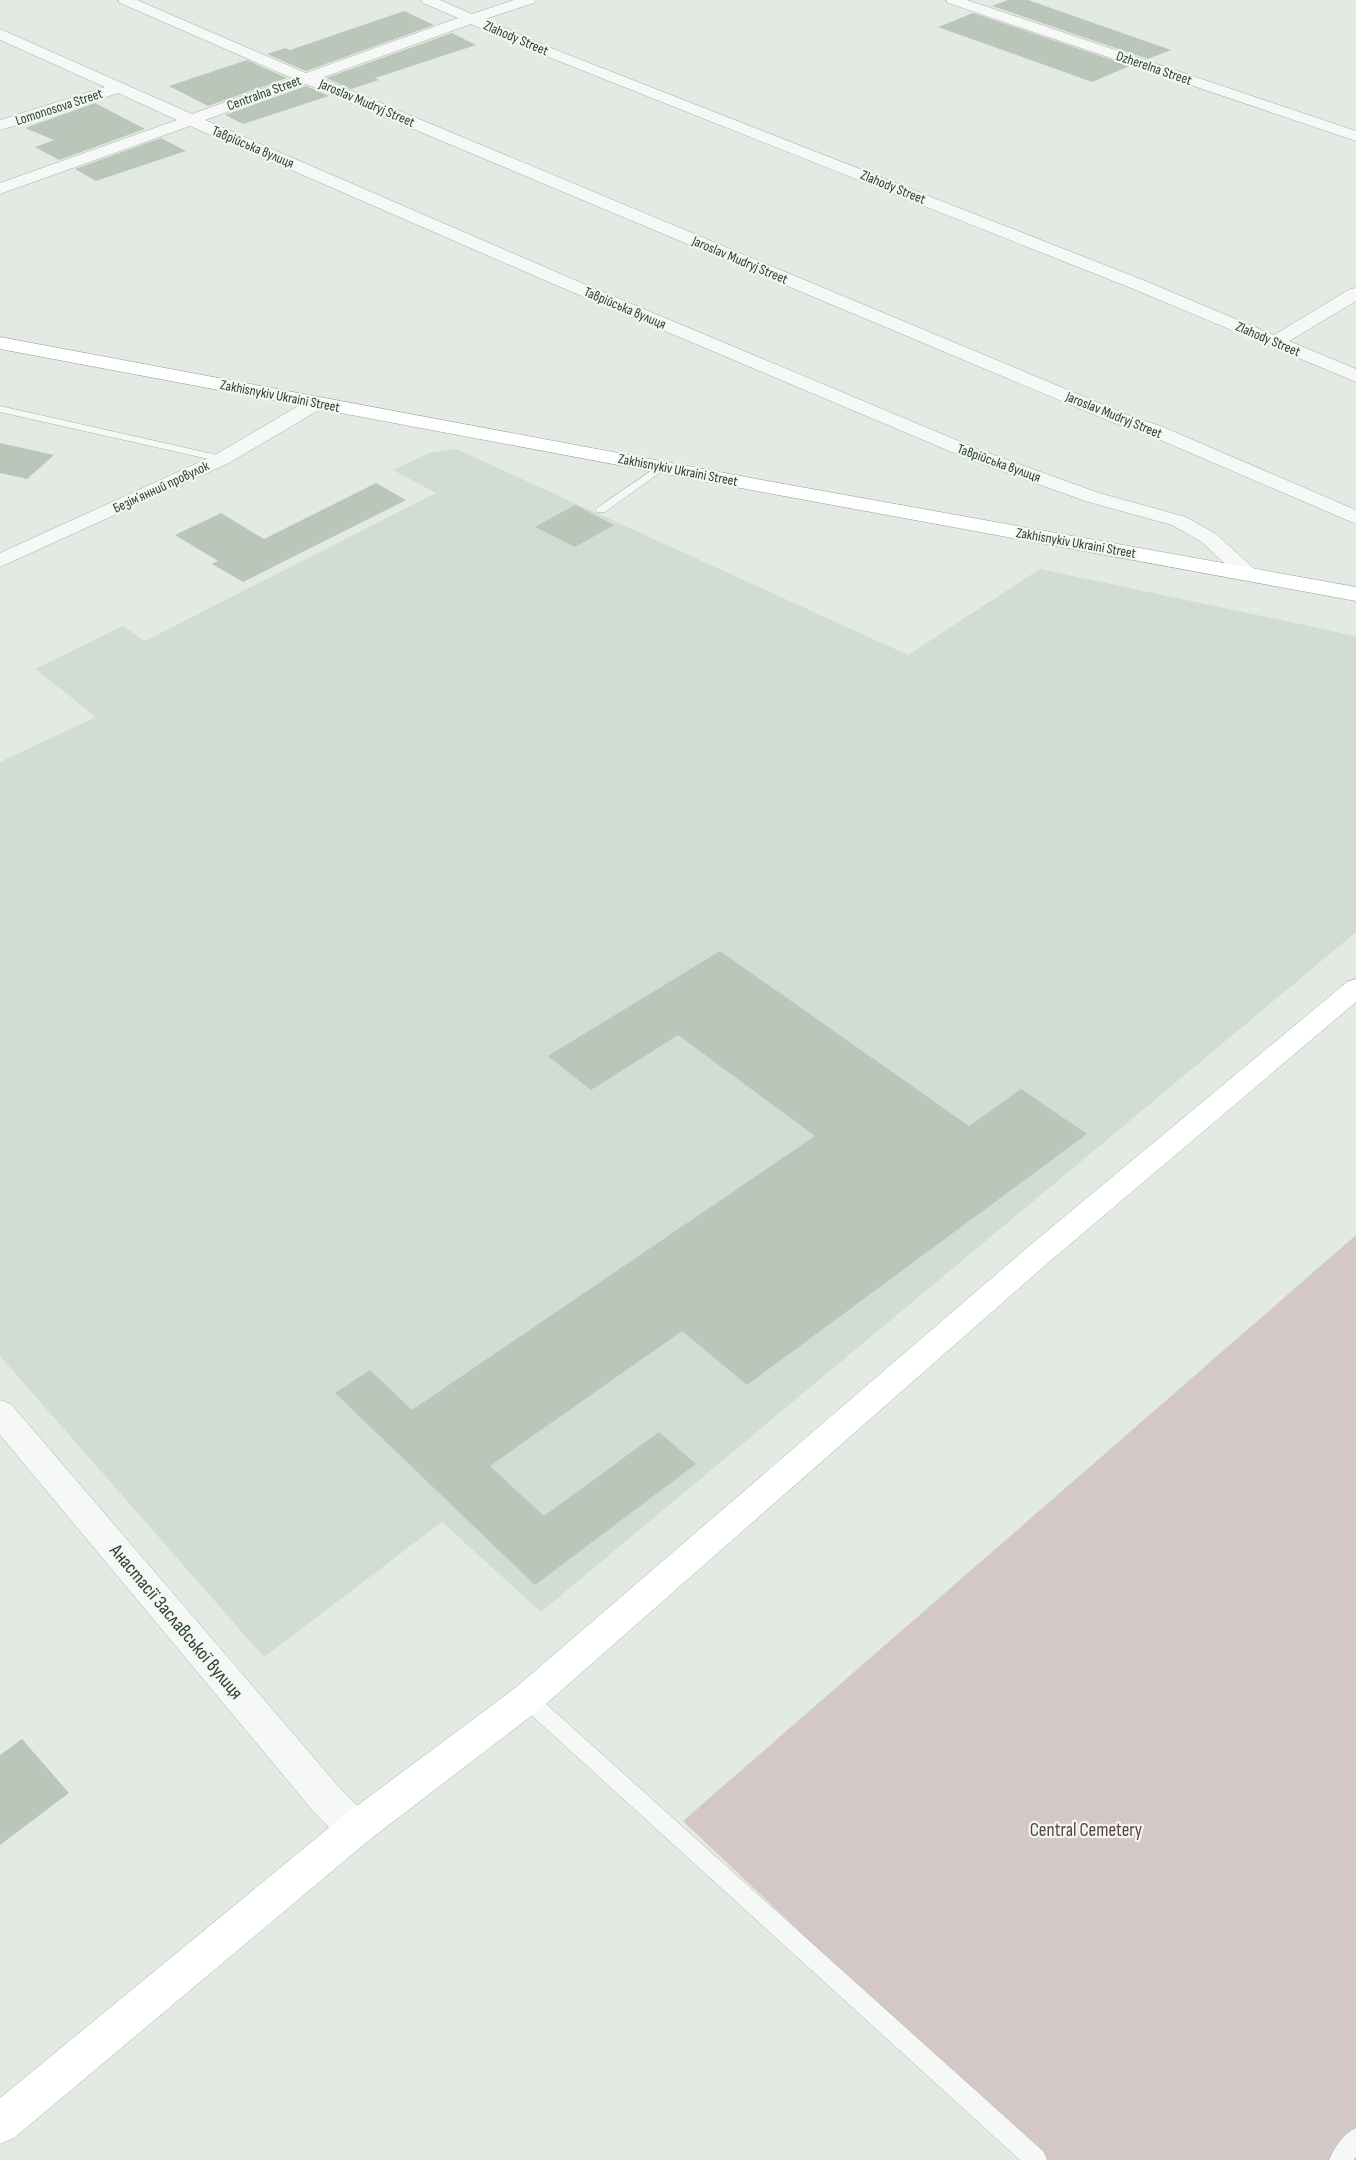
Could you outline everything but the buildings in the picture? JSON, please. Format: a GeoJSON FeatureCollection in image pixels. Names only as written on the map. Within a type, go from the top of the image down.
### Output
{"type":"FeatureCollection","features":[{"type":"Feature","properties":{"kind":"main road","name":"Zakhisnykiv Ukraini Street"},"geometry":{"type":"LineString","coordinates":[[0,343],[661,467],[1356,594]]}},
{"type":"Feature","properties":{"kind":"main road"},"geometry":{"type":"LineString","coordinates":[[0,2124],[355,1829],[527,1699],[1032,1261],[1356,988]]}},
{"type":"Feature","properties":{"kind":"street","name":"Jaroslav Mudryj Street"},"geometry":{"type":"LineString","coordinates":[[125,0],[305,78],[1156,432],[1356,518]]}},
{"type":"Feature","properties":{"kind":"street","name":"Zlahody Street"},"geometry":{"type":"LineString","coordinates":[[428,0],[470,19],[1137,284],[1356,376]]}},
{"type":"Feature","properties":{"kind":"street","name":"Centralna Street"},"geometry":{"type":"LineString","coordinates":[[0,189],[470,19],[529,0]]}},
{"type":"Feature","properties":{"kind":"street","name":"Dzherelna Street"},"geometry":{"type":"LineString","coordinates":[[953,0],[1356,136]]}},
{"type":"Feature","properties":{"kind":"street","name":"Таврійська вулиця"},"geometry":{"type":"LineString","coordinates":[[0,34],[118,88],[564,282],[973,454],[1092,497],[1179,521],[1209,538],[1249,574]]}},
{"type":"Feature","properties":{"kind":"street","name":"Lomonosova Street"},"geometry":{"type":"LineString","coordinates":[[0,125],[118,88]]}},
{"type":"Feature","properties":{"kind":"street"},"geometry":{"type":"LineString","coordinates":[[1275,342],[1356,293]]}},
{"type":"Feature","properties":{"kind":"street","name":"Безімʼянний провулок"},"geometry":{"type":"LineString","coordinates":[[0,561],[222,459],[317,403]]}},
{"type":"Feature","properties":{"kind":"street","name":"Анастасії Заславської вулиця"},"geometry":{"type":"LineString","coordinates":[[5,1429],[326,1799],[355,1829]]}},
{"type":"Feature","properties":{"kind":"lane"},"geometry":{"type":"LineString","coordinates":[[0,409],[222,459]]}},
{"type":"Feature","properties":{"kind":"lane"},"geometry":{"type":"LineString","coordinates":[[601,510],[661,467]]}},
{"type":"Feature","properties":{"kind":"lane"},"geometry":{"type":"LineString","coordinates":[[527,1699],[1036,2160]]}},
{"type":"Feature","properties":{"kind":"lane"},"geometry":{"type":"LineString","coordinates":[[1340,2160],[1356,2139]]}},
{"type":"Feature","properties":{"kind":"shaded area"},"geometry":{"type":"Polygon","coordinates":[[[456,449],[908,655],[1040,569],[1356,636],[1356,932],[541,1612],[442,1522],[264,1657],[0,1356],[0,762],[96,717],[35,669],[123,626],[145,641],[436,493],[393,470],[429,453],[456,449]]]}},
{"type":"Feature","properties":{"kind":"green space","name":"Central Cemetery"},"geometry":{"type":"Polygon","coordinates":[[[1356,1235],[1356,2160],[1041,2160],[683,1821],[1356,1235]]]}}]}
